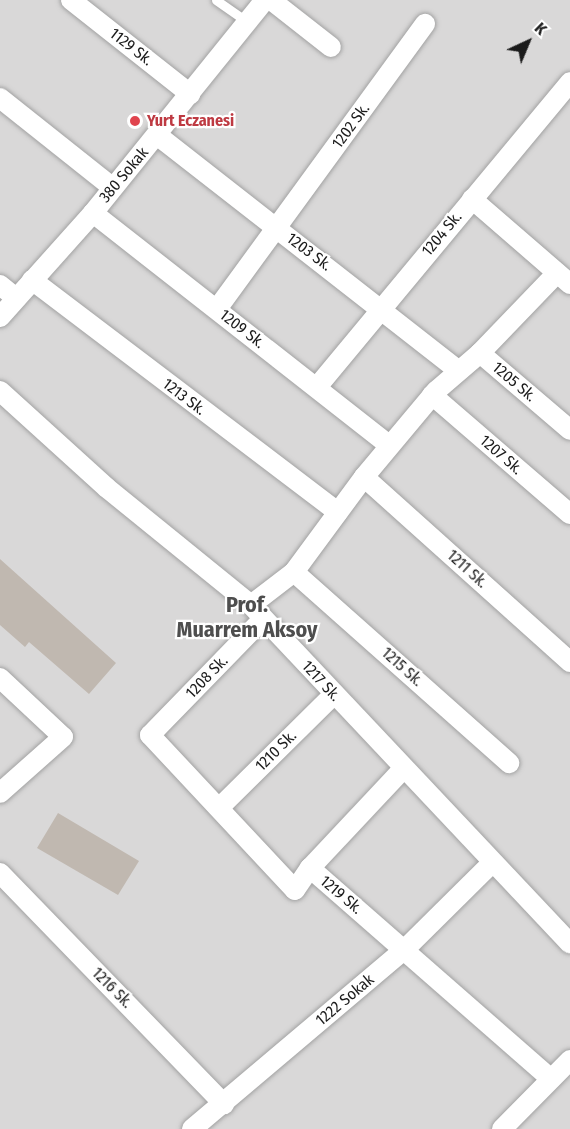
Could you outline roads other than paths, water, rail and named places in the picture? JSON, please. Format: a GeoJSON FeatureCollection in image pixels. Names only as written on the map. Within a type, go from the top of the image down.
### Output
{"type":"FeatureCollection","features":[{"type":"Feature","properties":{"kind":"street","name":"1129 Sk."},"geometry":{"type":"LineString","coordinates":[[71,0],[190,94]]}},
{"type":"Feature","properties":{"kind":"street","name":"380 Sokak"},"geometry":{"type":"LineString","coordinates":[[0,317],[93,213],[265,0]]}},
{"type":"Feature","properties":{"kind":"street"},"geometry":{"type":"LineString","coordinates":[[271,0],[331,47]]}},
{"type":"Feature","properties":{"kind":"street","name":"1202 Sk."},"geometry":{"type":"LineString","coordinates":[[217,309],[425,24]]}},
{"type":"Feature","properties":{"kind":"street","name":"1204 Sk."},"geometry":{"type":"LineString","coordinates":[[317,387],[380,307],[570,82]]}},
{"type":"Feature","properties":{"kind":"street"},"geometry":{"type":"LineString","coordinates":[[0,98],[113,188]]}},
{"type":"Feature","properties":{"kind":"street","name":"1203 Sk."},"geometry":{"type":"LineString","coordinates":[[157,135],[459,371]]}},
{"type":"Feature","properties":{"kind":"street"},"geometry":{"type":"LineString","coordinates":[[472,199],[564,278],[480,353]]}},
{"type":"Feature","properties":{"kind":"street","name":"1209 Sk."},"geometry":{"type":"LineString","coordinates":[[93,213],[390,446]]}},
{"type":"Feature","properties":{"kind":"street","name":"1213 Sk."},"geometry":{"type":"LineString","coordinates":[[32,280],[338,512]]}},
{"type":"Feature","properties":{"kind":"street"},"geometry":{"type":"LineString","coordinates":[[0,285],[16,298]]}},
{"type":"Feature","properties":{"kind":"street","name":"1205 Sk."},"geometry":{"type":"LineString","coordinates":[[364,477],[432,395],[480,353],[570,430]]}},
{"type":"Feature","properties":{"kind":"street","name":"1217 Sk."},"geometry":{"type":"LineString","coordinates":[[0,391],[107,488],[257,612],[492,864],[570,944]]}},
{"type":"Feature","properties":{"kind":"street","name":"1207 Sk."},"geometry":{"type":"LineString","coordinates":[[432,395],[570,514]]}},
{"type":"Feature","properties":{"kind":"street","name":"1208 Sk."},"geometry":{"type":"LineString","coordinates":[[150,735],[294,572],[364,477]]}},
{"type":"Feature","properties":{"kind":"street","name":"1211 Sk."},"geometry":{"type":"LineString","coordinates":[[364,477],[570,662]]}},
{"type":"Feature","properties":{"kind":"street","name":"1215 Sk."},"geometry":{"type":"LineString","coordinates":[[294,572],[509,763]]}},
{"type":"Feature","properties":{"kind":"street"},"geometry":{"type":"LineString","coordinates":[[0,793],[63,737],[2,682]]}},
{"type":"Feature","properties":{"kind":"street","name":"1210 Sk."},"geometry":{"type":"LineString","coordinates":[[219,808],[334,694]]}},
{"type":"Feature","properties":{"kind":"street","name":"1219 Sk."},"geometry":{"type":"LineString","coordinates":[[150,735],[295,890],[310,868],[551,1079]]}},
{"type":"Feature","properties":{"kind":"street"},"geometry":{"type":"LineString","coordinates":[[310,868],[403,768]]}},
{"type":"Feature","properties":{"kind":"street","name":"1222 Sokak"},"geometry":{"type":"LineString","coordinates":[[192,1129],[405,949],[492,864]]}},
{"type":"Feature","properties":{"kind":"street","name":"1216 Sk."},"geometry":{"type":"LineString","coordinates":[[0,873],[224,1104]]}},
{"type":"Feature","properties":{"kind":"street"},"geometry":{"type":"LineString","coordinates":[[502,1129],[568,1064]]}},
{"type":"Feature","properties":{"kind":"lane"},"geometry":{"type":"LineString","coordinates":[[220,1],[247,22]]}},
{"type":"Feature","properties":{"kind":"place","name":"Yurt Eczanesi"},"geometry":{"type":"Point","coordinates":[135,121]}},
{"type":"Feature","properties":{"kind":"district","name":"Prof. Muarrem Aksoy"},"geometry":{"type":"Point","coordinates":[247,616]}}]}
